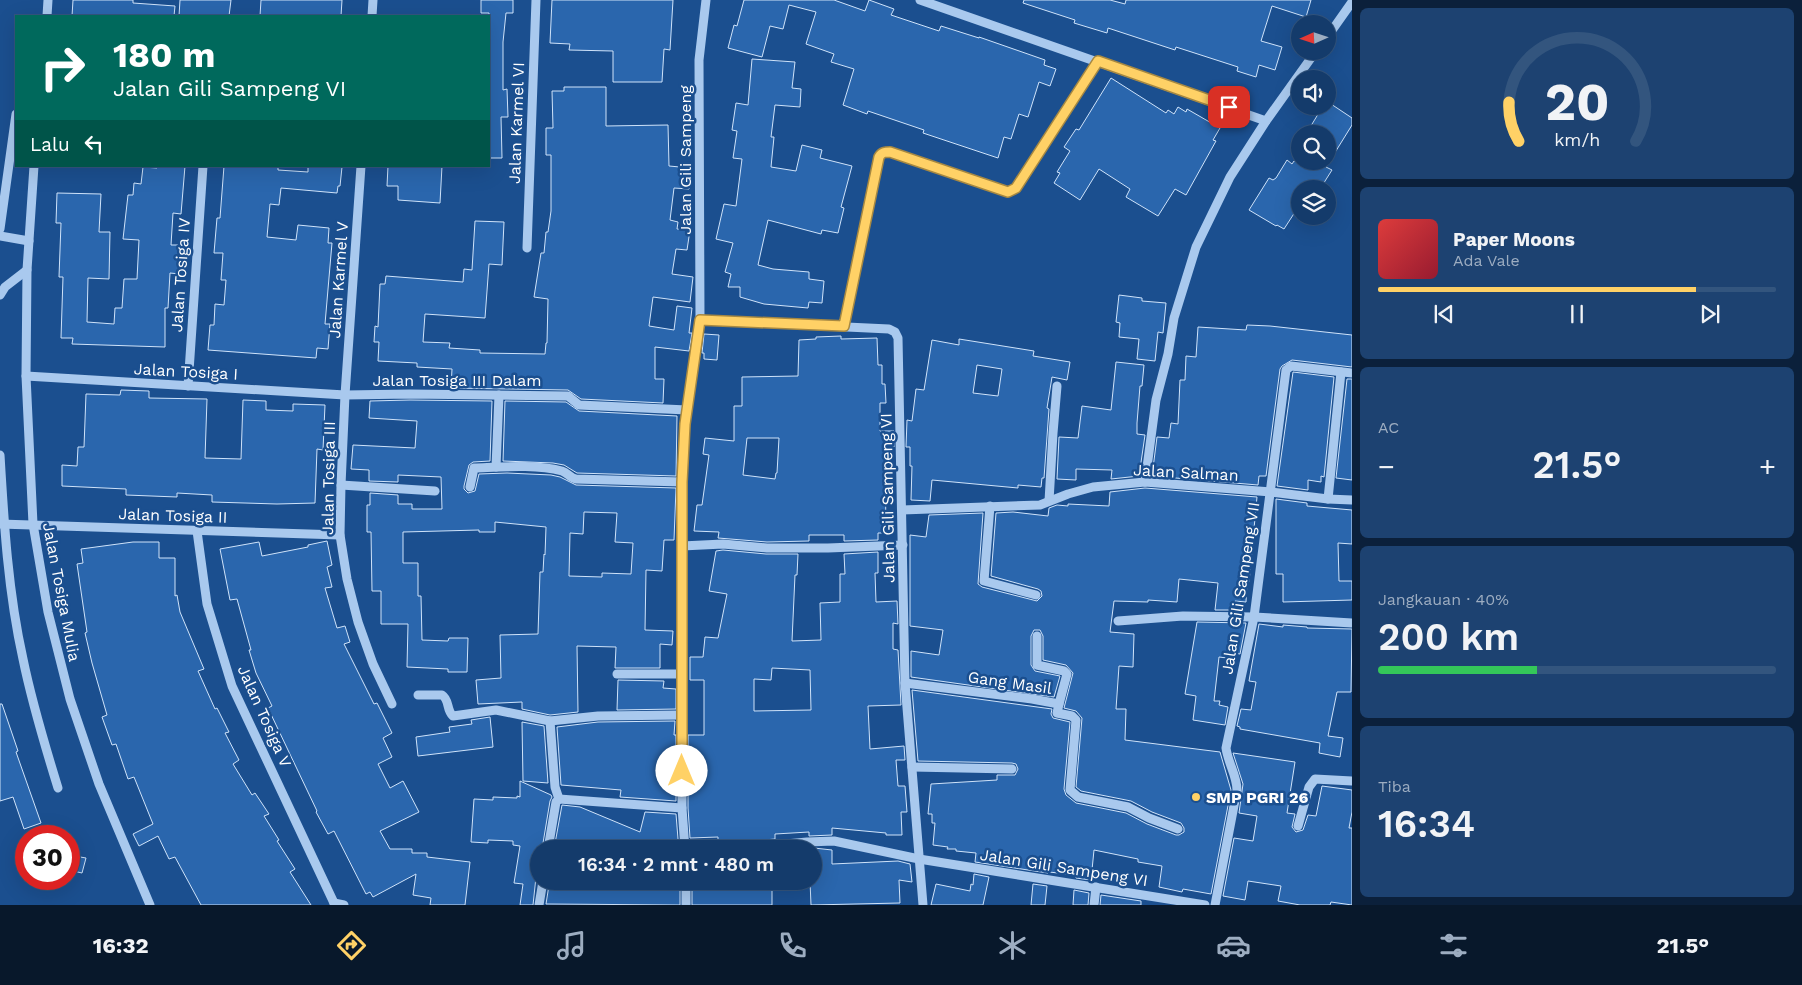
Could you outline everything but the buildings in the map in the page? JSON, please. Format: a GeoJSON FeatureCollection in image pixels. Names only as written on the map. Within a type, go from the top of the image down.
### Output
{"type":"FeatureCollection","features":[{"type":"Feature","properties":{"kind":"street"},"geometry":{"type":"LineString","coordinates":[[47,15],[48,0]]}},
{"type":"Feature","properties":{"kind":"street"},"geometry":{"type":"LineString","coordinates":[[372,15],[373,0]]}},
{"type":"Feature","properties":{"kind":"street","name":"Jalan Karmel VI"},"geometry":{"type":"LineString","coordinates":[[527,248],[536,0]]}},
{"type":"Feature","properties":{"kind":"street","name":"Jalan Gili Sampeng"},"geometry":{"type":"LineString","coordinates":[[684,840],[682,808],[682,482],[687,410],[700,320],[699,60],[706,0]]}},
{"type":"Feature","properties":{"kind":"street"},"geometry":{"type":"LineString","coordinates":[[920,0],[1266,120]]}},
{"type":"Feature","properties":{"kind":"street"},"geometry":{"type":"LineString","coordinates":[[1336,25],[1352,2]]}},
{"type":"Feature","properties":{"kind":"street"},"geometry":{"type":"LineString","coordinates":[[1145,482],[1156,400],[1168,354],[1174,318],[1196,247],[1230,177],[1266,120],[1309,60]]}},
{"type":"Feature","properties":{"kind":"street"},"geometry":{"type":"LineString","coordinates":[[844,326],[881,154],[890,152],[1008,192],[1016,188],[1098,61]]}},
{"type":"Feature","properties":{"kind":"street"},"geometry":{"type":"LineString","coordinates":[[0,229],[15,125]]}},
{"type":"Feature","properties":{"kind":"street","name":"Jalan Tosiga Mulia"},"geometry":{"type":"LineString","coordinates":[[34,167],[27,270],[26,376],[32,524],[48,612],[70,699],[99,784],[152,904]]}},
{"type":"Feature","properties":{"kind":"street","name":"Jalan Tosiga IV"},"geometry":{"type":"LineString","coordinates":[[188,386],[203,167]]}},
{"type":"Feature","properties":{"kind":"street","name":"Jalan Karmel V"},"geometry":{"type":"LineString","coordinates":[[345,395],[361,167]]}},
{"type":"Feature","properties":{"kind":"street"},"geometry":{"type":"LineString","coordinates":[[0,236],[29,241]]}},
{"type":"Feature","properties":{"kind":"street"},"geometry":{"type":"LineString","coordinates":[[0,295],[5,287],[27,270]]}},
{"type":"Feature","properties":{"kind":"street","name":"Jalan Gili Sampeng VI"},"geometry":{"type":"LineString","coordinates":[[700,320],[889,329],[895,332],[898,338],[905,683],[923,905]]}},
{"type":"Feature","properties":{"kind":"street","name":"Jalan Gili Sampeng VII"},"geometry":{"type":"LineString","coordinates":[[1215,905],[1237,783],[1227,758],[1226,748],[1254,617],[1286,370],[1291,366],[1352,373]]}},
{"type":"Feature","properties":{"kind":"street"},"geometry":{"type":"LineString","coordinates":[[1328,499],[1341,372]]}},
{"type":"Feature","properties":{"kind":"street","name":"Jalan Tosiga I"},"geometry":{"type":"LineString","coordinates":[[26,376],[345,395]]}},
{"type":"Feature","properties":{"kind":"street"},"geometry":{"type":"LineString","coordinates":[[1049,501],[1057,386]]}},
{"type":"Feature","properties":{"kind":"street","name":"Jalan Tosiga III Dalam"},"geometry":{"type":"LineString","coordinates":[[345,395],[568,396],[579,405],[687,410]]}},
{"type":"Feature","properties":{"kind":"street","name":"Jalan Tosiga III"},"geometry":{"type":"LineString","coordinates":[[345,395],[340,485],[340,535],[347,579],[358,622],[373,664],[392,704]]}},
{"type":"Feature","properties":{"kind":"street"},"geometry":{"type":"LineString","coordinates":[[496,467],[499,395]]}},
{"type":"Feature","properties":{"kind":"street"},"geometry":{"type":"LineString","coordinates":[[0,455],[2,524],[22,658],[38,724],[58,788]]}},
{"type":"Feature","properties":{"kind":"street"},"geometry":{"type":"LineString","coordinates":[[470,487],[474,468],[496,467],[531,467],[562,471],[576,479],[682,482]]}},
{"type":"Feature","properties":{"kind":"street","name":"Jalan Salman"},"geometry":{"type":"LineString","coordinates":[[902,510],[1040,505],[1093,487],[1145,482],[1352,500]]}},
{"type":"Feature","properties":{"kind":"street"},"geometry":{"type":"LineString","coordinates":[[340,485],[435,491]]}},
{"type":"Feature","properties":{"kind":"street"},"geometry":{"type":"LineString","coordinates":[[990,506],[984,581],[1036,595]]}},
{"type":"Feature","properties":{"kind":"street","name":"Jalan Tosiga II"},"geometry":{"type":"LineString","coordinates":[[2,524],[340,535]]}},
{"type":"Feature","properties":{"kind":"street","name":"Jalan Tosiga V"},"geometry":{"type":"LineString","coordinates":[[197,531],[207,604],[232,686],[333,904]]}},
{"type":"Feature","properties":{"kind":"street"},"geometry":{"type":"LineString","coordinates":[[682,546],[723,544],[767,548],[828,548],[903,545]]}},
{"type":"Feature","properties":{"kind":"street"},"geometry":{"type":"LineString","coordinates":[[1118,621],[1183,616],[1254,617],[1352,623]]}},
{"type":"Feature","properties":{"kind":"street"},"geometry":{"type":"LineString","coordinates":[[1037,636],[1037,665],[1064,671],[1067,674],[1059,704]]}},
{"type":"Feature","properties":{"kind":"street"},"geometry":{"type":"LineString","coordinates":[[618,674],[682,674]]}},
{"type":"Feature","properties":{"kind":"street","name":"Gang Masil"},"geometry":{"type":"LineString","coordinates":[[905,683],[1059,704],[1058,714],[1072,716],[1076,720],[1070,790],[1078,797],[1128,807],[1149,818],[1178,829]]}},
{"type":"Feature","properties":{"kind":"street"},"geometry":{"type":"LineString","coordinates":[[418,695],[442,695],[445,697],[450,713],[454,716],[496,710],[550,721],[598,716],[682,715]]}},
{"type":"Feature","properties":{"kind":"street"},"geometry":{"type":"LineString","coordinates":[[550,721],[555,787],[559,800]]}},
{"type":"Feature","properties":{"kind":"street"},"geometry":{"type":"LineString","coordinates":[[912,767],[1012,769]]}},
{"type":"Feature","properties":{"kind":"street"},"geometry":{"type":"LineString","coordinates":[[1298,826],[1308,787],[1314,780],[1352,781]]}},
{"type":"Feature","properties":{"kind":"street"},"geometry":{"type":"LineString","coordinates":[[559,800],[682,808]]}},
{"type":"Feature","properties":{"kind":"street"},"geometry":{"type":"LineString","coordinates":[[550,840],[556,802],[559,800]]}},
{"type":"Feature","properties":{"kind":"street","name":"Jalan Gili Sampeng VI"},"geometry":{"type":"LineString","coordinates":[[822,841],[834,841],[919,859],[1205,905]]}},
{"type":"Feature","properties":{"kind":"street"},"geometry":{"type":"LineString","coordinates":[[1094,905],[1096,888]]}},
{"type":"Feature","properties":{"kind":"street"},"geometry":{"type":"LineString","coordinates":[[540,905],[542,890]]}},
{"type":"Feature","properties":{"kind":"street"},"geometry":{"type":"LineString","coordinates":[[686,890],[686,905]]}},
{"type":"Feature","properties":{"kind":"street"},"geometry":{"type":"LineString","coordinates":[[333,904],[344,905]]}},
{"type":"Feature","properties":{"kind":"place","name":"SMP PGRI 26"},"geometry":{"type":"Point","coordinates":[1196,797]}},
{"type":"Feature","properties":{"kind":"route"},"geometry":{"type":"LineString","coordinates":[[682,771],[682,482],[685,424],[700,320],[844,326],[881,154],[890,152],[1008,192],[1016,188],[1098,61],[1229,107]]}}]}
